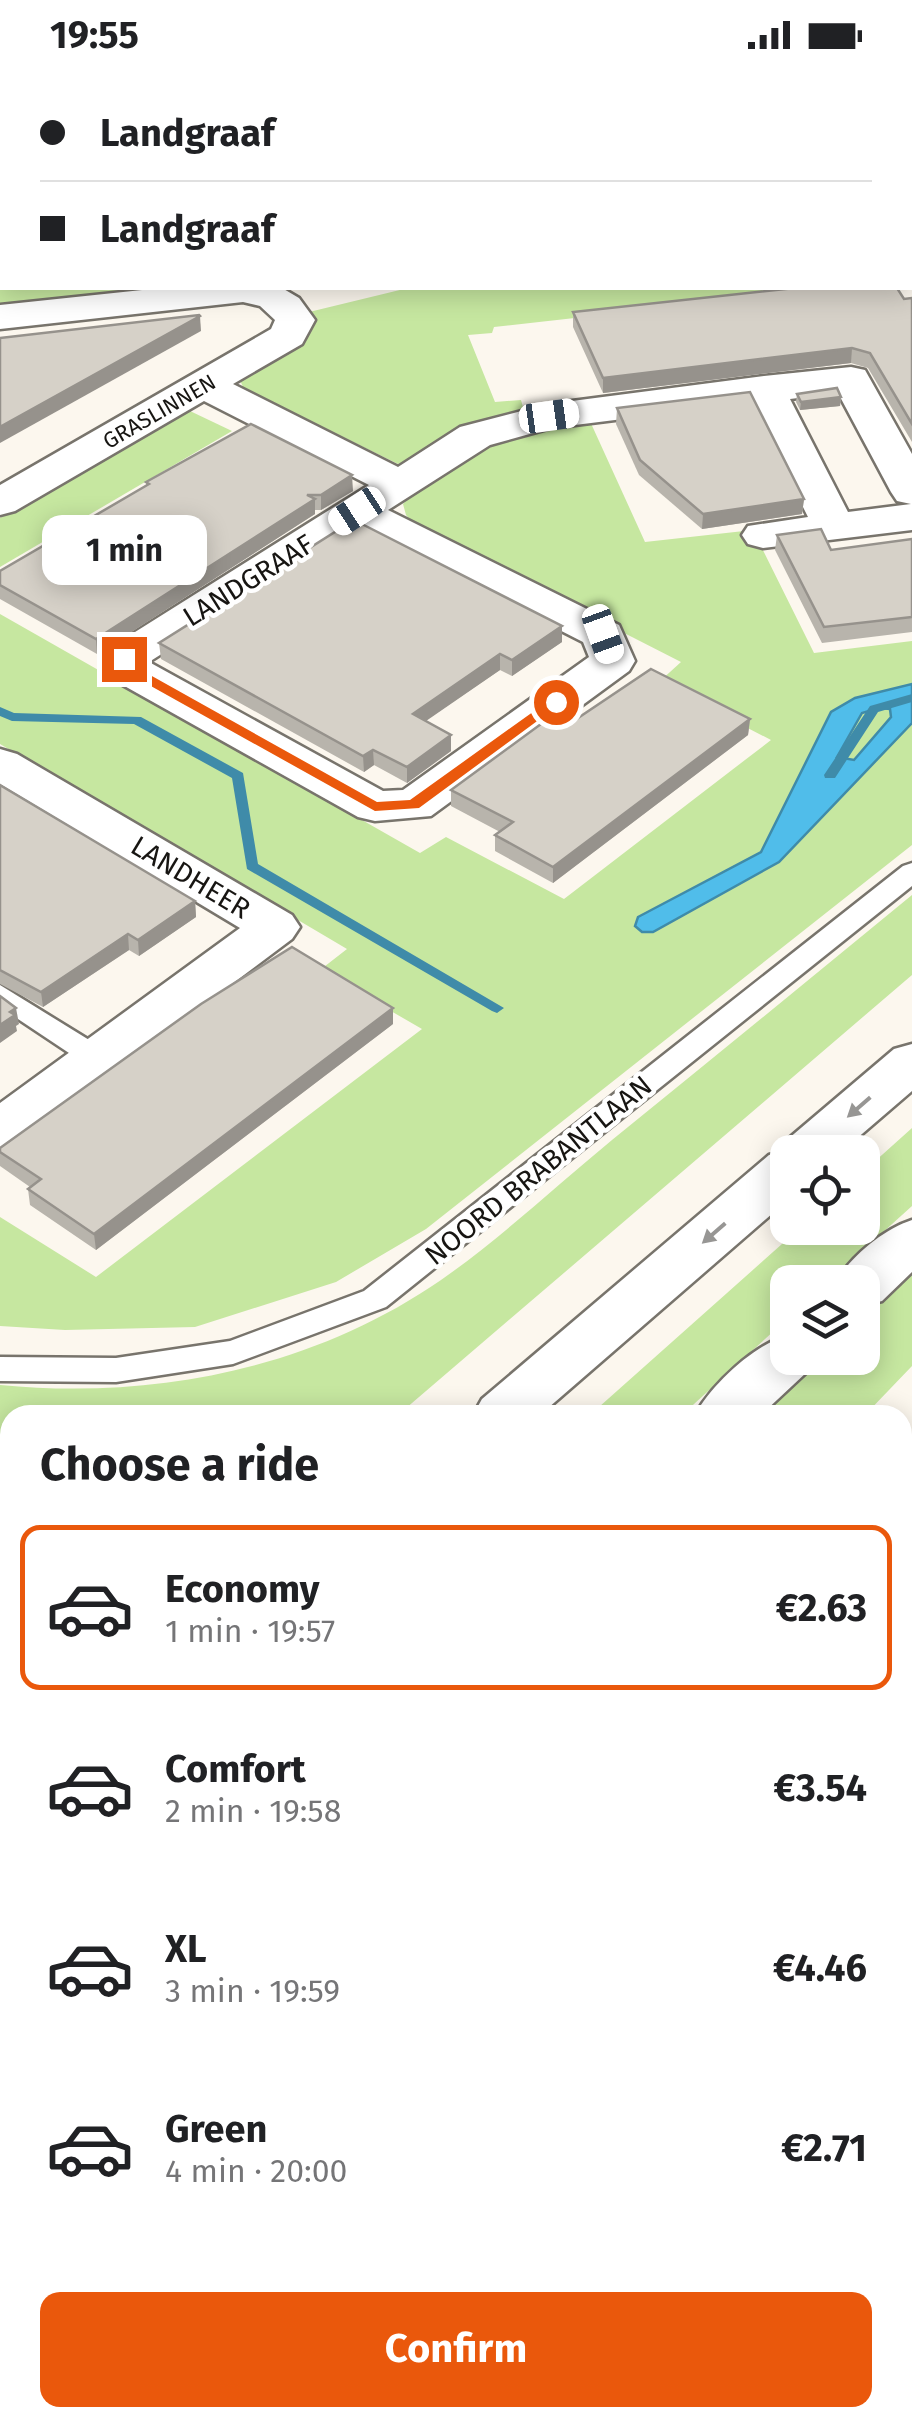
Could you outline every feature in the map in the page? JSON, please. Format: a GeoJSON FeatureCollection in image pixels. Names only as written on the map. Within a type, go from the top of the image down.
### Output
{"type":"FeatureCollection","features":[{"type":"Feature","properties":{"kind":"street","name":"GRASLINNEN"},"geometry":{"type":"LineString","coordinates":[[0,317],[243,290],[270,295],[286,304],[294,320],[288,336],[0,502]]}},
{"type":"Feature","properties":{"kind":"street","name":"LANDGRAAF"},"geometry":{"type":"LineString","coordinates":[[357,511],[603,634],[613,661],[414,805],[375,806],[128,668],[124,659],[475,436],[549,416],[850,378],[912,492]]}},
{"type":"Feature","properties":{"kind":"street"},"geometry":{"type":"LineString","coordinates":[[204,385],[400,484]]}},
{"type":"Feature","properties":{"kind":"street"},"geometry":{"type":"LineString","coordinates":[[764,388],[834,527]]}},
{"type":"Feature","properties":{"kind":"street"},"geometry":{"type":"LineString","coordinates":[[763,535],[912,517]]}},
{"type":"Feature","properties":{"kind":"street","name":"LANDHEER"},"geometry":{"type":"LineString","coordinates":[[0,1130],[274,927],[6,777]]}},
{"type":"Feature","properties":{"kind":"street"},"geometry":{"type":"LineString","coordinates":[[826,1135],[912,1062]]}},
{"type":"Feature","properties":{"kind":"street"},"geometry":{"type":"LineString","coordinates":[[514,1405],[770,1184]]}},
{"type":"Feature","properties":{"kind":"street"},"geometry":{"type":"LineString","coordinates":[[880,1269],[912,1240]]}},
{"type":"Feature","properties":{"kind":"street"},"geometry":{"type":"LineString","coordinates":[[735,1405],[770,1373]]}},
{"type":"Feature","properties":{"kind":"lane","name":"NOORD BRABANTLAAN"},"geometry":{"type":"LineString","coordinates":[[0,1369],[116,1370],[233,1352],[375,1299],[912,872]]}},
{"type":"Feature","properties":{"kind":"lane"},"geometry":{"type":"LineString","coordinates":[[0,994],[97,1058]]}},
{"type":"Feature","properties":{"kind":"green space"},"geometry":{"type":"Polygon","coordinates":[[[0,290],[155,290],[0,306],[0,290]]]}},
{"type":"Feature","properties":{"kind":"green space"},"geometry":{"type":"Polygon","coordinates":[[[400,290],[825,290],[494,327],[492,333],[468,335],[495,402],[521,400],[524,411],[424,457],[398,464],[244,389],[238,376],[305,313],[400,290]]]}},
{"type":"Feature","properties":{"kind":"green space"},"geometry":{"type":"Polygon","coordinates":[[[190,411],[232,431],[0,567],[0,518],[190,411]]]}},
{"type":"Feature","properties":{"kind":"green space"},"geometry":{"type":"Polygon","coordinates":[[[589,419],[645,542],[753,530],[814,653],[912,641],[912,684],[855,698],[831,712],[761,852],[639,917],[779,862],[912,723],[912,845],[426,1229],[336,1282],[195,1327],[65,1330],[0,1326],[0,1217],[96,1277],[422,1029],[320,970],[347,949],[0,744],[0,614],[420,853],[446,837],[564,899],[771,740],[659,682],[681,662],[416,527],[406,515],[403,504],[413,493],[490,446],[531,429],[589,419]]]}},
{"type":"Feature","properties":{"kind":"green space"},"geometry":{"type":"Polygon","coordinates":[[[891,709],[891,717],[854,760],[837,756],[862,713],[891,709]]]}},
{"type":"Feature","properties":{"kind":"green space"},"geometry":{"type":"Polygon","coordinates":[[[912,895],[912,975],[410,1405],[0,1405],[0,1385],[116,1387],[173,1382],[230,1372],[339,1336],[391,1311],[441,1280],[912,895]]]}},
{"type":"Feature","properties":{"kind":"green space"},"geometry":{"type":"Polygon","coordinates":[[[912,1128],[912,1206],[880,1235],[880,1157],[912,1128]]]}},
{"type":"Feature","properties":{"kind":"green space"},"geometry":{"type":"Polygon","coordinates":[[[781,1245],[869,1245],[847,1265],[770,1265],[770,1335],[693,1405],[601,1405],[781,1245]]]}},
{"type":"Feature","properties":{"kind":"green space"},"geometry":{"type":"Polygon","coordinates":[[[912,1264],[912,1366],[875,1405],[764,1405],[796,1375],[880,1375],[880,1295],[912,1264]]]}},
{"type":"Feature","properties":{"kind":"water"},"geometry":{"type":"Polygon","coordinates":[[[912,684],[912,723],[779,862],[653,932],[642,932],[635,926],[638,917],[761,852],[831,712],[855,698],[912,684]],[[890,709],[862,713],[837,757],[854,760],[891,717],[890,709]]]}},
{"type":"Feature","properties":{"kind":"building"},"geometry":{"type":"Polygon","coordinates":[[[776,290],[898,290],[904,299],[912,298],[912,424],[870,353],[852,348],[603,378],[573,312],[776,290]]]}},
{"type":"Feature","properties":{"kind":"building"},"geometry":{"type":"Polygon","coordinates":[[[200,316],[0,427],[0,338],[200,316]]]}},
{"type":"Feature","properties":{"kind":"building"},"geometry":{"type":"Polygon","coordinates":[[[837,388],[841,397],[801,402],[797,394],[837,388]]]}},
{"type":"Feature","properties":{"kind":"building"},"geometry":{"type":"Polygon","coordinates":[[[750,392],[804,499],[703,514],[640,460],[617,408],[750,392]]]}},
{"type":"Feature","properties":{"kind":"building"},"geometry":{"type":"Polygon","coordinates":[[[251,424],[352,475],[321,495],[307,495],[315,499],[96,639],[0,585],[0,571],[149,484],[146,482],[251,424]]]}},
{"type":"Feature","properties":{"kind":"building"},"geometry":{"type":"Polygon","coordinates":[[[354,520],[562,626],[512,660],[500,654],[413,714],[451,735],[407,767],[373,750],[363,756],[159,643],[354,520]]]}},
{"type":"Feature","properties":{"kind":"building"},"geometry":{"type":"Polygon","coordinates":[[[821,529],[831,550],[912,539],[912,617],[824,627],[777,535],[821,529]]]}},
{"type":"Feature","properties":{"kind":"building"},"geometry":{"type":"Polygon","coordinates":[[[651,669],[750,719],[553,867],[495,835],[513,822],[451,790],[556,713],[572,722],[651,669]]]}},
{"type":"Feature","properties":{"kind":"building"},"geometry":{"type":"Polygon","coordinates":[[[0,785],[195,901],[138,940],[128,934],[41,992],[0,970],[0,785]]]}},
{"type":"Feature","properties":{"kind":"building"},"geometry":{"type":"Polygon","coordinates":[[[292,947],[393,1008],[94,1234],[28,1189],[41,1179],[0,1152],[0,1148],[201,1004],[292,947]]]}},
{"type":"Feature","properties":{"kind":"building"},"geometry":{"type":"Polygon","coordinates":[[[0,996],[16,1008],[10,1012],[15,1015],[0,1025],[0,996]]]}},
{"type":"Feature","properties":{"kind":"waterway"},"geometry":{"type":"LineString","coordinates":[[830,775],[874,709],[912,698]]}},
{"type":"Feature","properties":{"kind":"waterway"},"geometry":{"type":"LineString","coordinates":[[0,711],[12,717],[137,720],[238,776],[252,866],[497,1008]]}},
{"type":"Feature","properties":{"kind":"route"},"geometry":{"type":"LineString","coordinates":[[124,659],[128,668],[375,806],[414,805],[556,702]]}}]}
